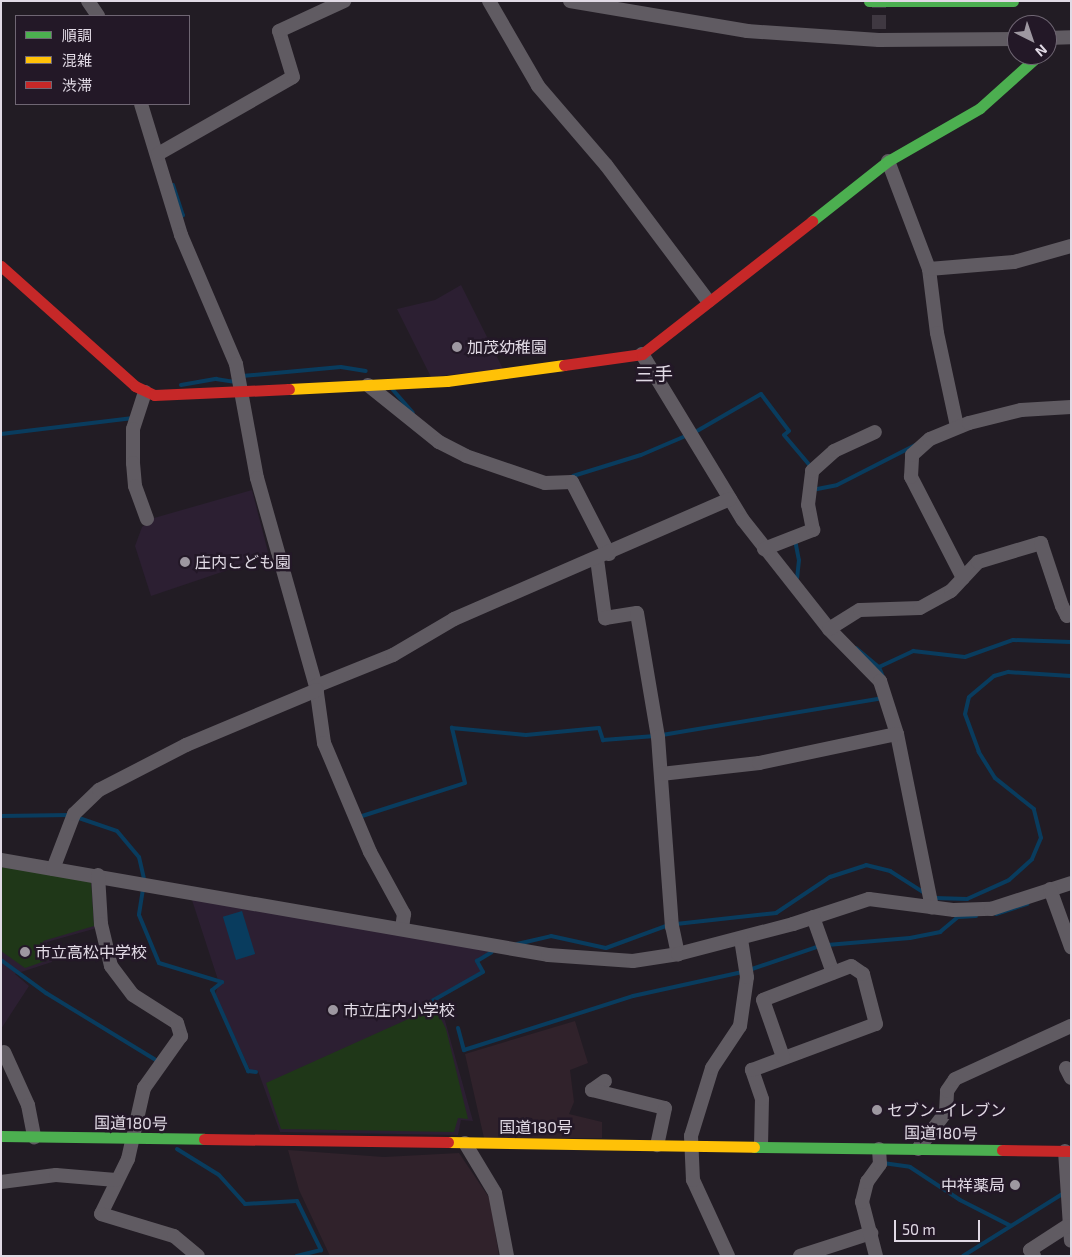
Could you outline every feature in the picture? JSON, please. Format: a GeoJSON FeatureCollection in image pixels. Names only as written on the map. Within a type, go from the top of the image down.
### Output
{"type":"FeatureCollection","features":[{"type":"Feature","properties":{"kind":"main road"},"geometry":{"type":"LineString","coordinates":[[869,1],[1013,1]]}},
{"type":"Feature","properties":{"kind":"main road"},"geometry":{"type":"LineString","coordinates":[[1,266],[152,394],[239,381],[368,385],[447,381],[642,354],[888,161],[980,108],[1028,65]]}},
{"type":"Feature","properties":{"kind":"main road","name":"国道180号"},"geometry":{"type":"LineString","coordinates":[[1,1136],[131,1140],[762,1146],[880,1158],[918,1149],[1068,1151]]}},
{"type":"Feature","properties":{"kind":"street"},"geometry":{"type":"LineString","coordinates":[[88,1],[97,15]]}},
{"type":"Feature","properties":{"kind":"street"},"geometry":{"type":"LineString","coordinates":[[160,153],[293,77],[279,31],[344,1]]}},
{"type":"Feature","properties":{"kind":"street"},"geometry":{"type":"LineString","coordinates":[[489,1],[538,86],[606,165],[708,301]]}},
{"type":"Feature","properties":{"kind":"street"},"geometry":{"type":"LineString","coordinates":[[570,1],[746,31],[1007,39]]}},
{"type":"Feature","properties":{"kind":"street"},"geometry":{"type":"LineString","coordinates":[[141,105],[160,153],[177,220],[239,381],[272,538],[314,690],[324,743],[355,819],[404,914],[402,929]]}},
{"type":"Feature","properties":{"kind":"street"},"geometry":{"type":"LineString","coordinates":[[888,161],[930,269],[956,423]]}},
{"type":"Feature","properties":{"kind":"street"},"geometry":{"type":"LineString","coordinates":[[930,269],[1014,262],[1071,246]]}},
{"type":"Feature","properties":{"kind":"street"},"geometry":{"type":"LineString","coordinates":[[642,354],[730,499],[764,549],[778,559],[832,628],[875,674],[887,697],[897,734],[931,900]]}},
{"type":"Feature","properties":{"kind":"street"},"geometry":{"type":"LineString","coordinates":[[368,385],[440,442],[466,456],[545,483],[572,482],[603,556],[605,618],[637,613],[658,736],[672,925],[678,954]]}},
{"type":"Feature","properties":{"kind":"street"},"geometry":{"type":"LineString","coordinates":[[147,519],[135,486],[138,415],[152,394]]}},
{"type":"Feature","properties":{"kind":"street"},"geometry":{"type":"LineString","coordinates":[[962,578],[925,508],[909,466],[921,446],[956,423],[1020,410],[1071,407]]}},
{"type":"Feature","properties":{"kind":"street"},"geometry":{"type":"LineString","coordinates":[[764,549],[794,539],[813,530],[809,490],[820,460],[876,432]]}},
{"type":"Feature","properties":{"kind":"street"},"geometry":{"type":"LineString","coordinates":[[54,869],[73,816],[118,779],[393,655],[454,618],[603,556],[730,499]]}},
{"type":"Feature","properties":{"kind":"street"},"geometry":{"type":"LineString","coordinates":[[832,628],[860,610],[920,608],[951,591],[962,578],[989,557],[1041,543],[1062,606],[1067,616],[1071,613]]}},
{"type":"Feature","properties":{"kind":"street"},"geometry":{"type":"LineString","coordinates":[[661,774],[759,763],[897,734]]}},
{"type":"Feature","properties":{"kind":"street"},"geometry":{"type":"LineString","coordinates":[[1,860],[98,875],[402,929],[591,959],[633,961],[678,954],[741,938],[869,899],[931,900],[991,909],[1052,892],[1071,883]]}},
{"type":"Feature","properties":{"kind":"street"},"geometry":{"type":"LineString","coordinates":[[98,875],[101,924],[111,966],[133,995],[180,1029],[178,1045],[144,1088],[128,1159],[116,1180],[101,1214],[174,1236],[198,1256]]}},
{"type":"Feature","properties":{"kind":"street"},"geometry":{"type":"LineString","coordinates":[[1052,892],[1071,947]]}},
{"type":"Feature","properties":{"kind":"street"},"geometry":{"type":"LineString","coordinates":[[813,917],[834,973]]}},
{"type":"Feature","properties":{"kind":"street"},"geometry":{"type":"LineString","coordinates":[[728,1256],[693,1180],[692,1145],[693,1121],[712,1068],[740,1026],[746,971],[741,938]]}},
{"type":"Feature","properties":{"kind":"street"},"geometry":{"type":"LineString","coordinates":[[762,1146],[762,1099],[752,1070],[876,1024],[863,974],[851,966],[763,1000],[783,1057]]}},
{"type":"Feature","properties":{"kind":"street"},"geometry":{"type":"LineString","coordinates":[[918,1149],[946,1112],[947,1091],[955,1079],[1071,1026]]}},
{"type":"Feature","properties":{"kind":"street"},"geometry":{"type":"LineString","coordinates":[[4,1052],[28,1105],[34,1137]]}},
{"type":"Feature","properties":{"kind":"street"},"geometry":{"type":"LineString","coordinates":[[605,1081],[592,1090],[665,1108],[657,1145]]}},
{"type":"Feature","properties":{"kind":"street"},"geometry":{"type":"LineString","coordinates":[[465,1143],[495,1193],[507,1256]]}},
{"type":"Feature","properties":{"kind":"street"},"geometry":{"type":"LineString","coordinates":[[1068,1151],[1067,1226],[1071,1241]]}},
{"type":"Feature","properties":{"kind":"street"},"geometry":{"type":"LineString","coordinates":[[876,1256],[862,1202],[867,1182],[880,1158]]}},
{"type":"Feature","properties":{"kind":"street"},"geometry":{"type":"LineString","coordinates":[[1,1182],[56,1175],[116,1180]]}},
{"type":"Feature","properties":{"kind":"street"},"geometry":{"type":"LineString","coordinates":[[1034,1256],[1030,1250],[1067,1226]]}},
{"type":"Feature","properties":{"kind":"street"},"geometry":{"type":"LineString","coordinates":[[800,1256],[871,1233]]}},
{"type":"Feature","properties":{"kind":"shaded area"},"geometry":{"type":"Polygon","coordinates":[[[461,285],[503,369],[431,377],[397,309],[435,300],[461,285]]]}},
{"type":"Feature","properties":{"kind":"shaded area"},"geometry":{"type":"Polygon","coordinates":[[[252,490],[269,556],[151,596],[135,546],[142,527],[154,518],[252,490]]]}},
{"type":"Feature","properties":{"kind":"shaded area","name":"市立高松中学校"},"geometry":{"type":"Polygon","coordinates":[[[1,864],[95,881],[97,928],[47,942],[52,962],[15,974],[29,986],[1,1029],[1,864]]]}},
{"type":"Feature","properties":{"kind":"shaded area","name":"市立庄内小学校"},"geometry":{"type":"Polygon","coordinates":[[[191,897],[495,949],[475,960],[482,974],[439,999],[473,1121],[461,1120],[458,1135],[280,1132],[258,1071],[250,1070],[215,995],[219,983],[191,897]]]}},
{"type":"Feature","properties":{"kind":"shaded area"},"geometry":{"type":"Polygon","coordinates":[[[575,1021],[588,1063],[570,1070],[574,1102],[569,1114],[602,1122],[602,1138],[484,1138],[465,1054],[575,1021]]]}},
{"type":"Feature","properties":{"kind":"shaded area"},"geometry":{"type":"Polygon","coordinates":[[[288,1150],[384,1157],[459,1153],[490,1199],[499,1256],[330,1256],[299,1190],[288,1150]]]}},
{"type":"Feature","properties":{"kind":"green space","name":"市立高松中学校"},"geometry":{"type":"Polygon","coordinates":[[[1,867],[91,881],[94,926],[43,941],[48,960],[25,968],[1,951],[1,867]]]}},
{"type":"Feature","properties":{"kind":"green space"},"geometry":{"type":"Polygon","coordinates":[[[435,1007],[446,1029],[468,1119],[458,1118],[454,1132],[281,1129],[266,1083],[435,1007]]]}},
{"type":"Feature","properties":{"kind":"water"},"geometry":{"type":"Polygon","coordinates":[[[242,911],[255,954],[236,960],[223,917],[242,911]]]}},
{"type":"Feature","properties":{"kind":"waterway"},"geometry":{"type":"LineString","coordinates":[[173,185],[183,215],[180,217]]}},
{"type":"Feature","properties":{"kind":"waterway"},"geometry":{"type":"LineString","coordinates":[[242,376],[341,367],[366,371]]}},
{"type":"Feature","properties":{"kind":"waterway"},"geometry":{"type":"LineString","coordinates":[[181,385],[216,379],[236,382]]}},
{"type":"Feature","properties":{"kind":"waterway"},"geometry":{"type":"LineString","coordinates":[[393,390],[413,413]]}},
{"type":"Feature","properties":{"kind":"waterway"},"geometry":{"type":"LineString","coordinates":[[697,431],[761,394],[789,431],[784,435],[811,467]]}},
{"type":"Feature","properties":{"kind":"waterway"},"geometry":{"type":"LineString","coordinates":[[1,434],[133,418]]}},
{"type":"Feature","properties":{"kind":"waterway"},"geometry":{"type":"LineString","coordinates":[[573,476],[641,455],[688,435]]}},
{"type":"Feature","properties":{"kind":"waterway"},"geometry":{"type":"LineString","coordinates":[[812,490],[837,485],[915,445]]}},
{"type":"Feature","properties":{"kind":"waterway"},"geometry":{"type":"LineString","coordinates":[[795,540],[799,560],[797,578]]}},
{"type":"Feature","properties":{"kind":"waterway"},"geometry":{"type":"LineString","coordinates":[[883,677],[879,667],[913,651],[965,657],[1013,640],[1071,642]]}},
{"type":"Feature","properties":{"kind":"waterway"},"geometry":{"type":"LineString","coordinates":[[856,648],[879,667]]}},
{"type":"Feature","properties":{"kind":"waterway"},"geometry":{"type":"LineString","coordinates":[[935,898],[967,899],[1009,880],[1032,859],[1041,838],[1034,809],[995,778],[979,752],[965,714],[969,697],[994,676],[1008,672],[1071,676]]}},
{"type":"Feature","properties":{"kind":"waterway"},"geometry":{"type":"LineString","coordinates":[[662,735],[882,698]]}},
{"type":"Feature","properties":{"kind":"waterway"},"geometry":{"type":"LineString","coordinates":[[359,817],[465,783],[452,728],[526,735],[599,728],[603,740],[655,736]]}},
{"type":"Feature","properties":{"kind":"waterway"},"geometry":{"type":"LineString","coordinates":[[1,816],[69,815]]}},
{"type":"Feature","properties":{"kind":"waterway"},"geometry":{"type":"LineString","coordinates":[[76,817],[117,831],[139,857],[145,882]]}},
{"type":"Feature","properties":{"kind":"waterway"},"geometry":{"type":"LineString","coordinates":[[676,924],[776,913],[830,877],[866,865],[890,871],[926,894]]}},
{"type":"Feature","properties":{"kind":"waterway"},"geometry":{"type":"LineString","coordinates":[[143,889],[139,915],[159,963],[222,982],[212,990],[248,1071],[256,1072]]}},
{"type":"Feature","properties":{"kind":"waterway"},"geometry":{"type":"LineString","coordinates":[[996,914],[1027,904]]}},
{"type":"Feature","properties":{"kind":"waterway"},"geometry":{"type":"LineString","coordinates":[[827,945],[910,938],[940,932],[958,917],[976,916]]}},
{"type":"Feature","properties":{"kind":"waterway"},"geometry":{"type":"LineString","coordinates":[[517,944],[551,936],[606,948],[669,925]]}},
{"type":"Feature","properties":{"kind":"waterway"},"geometry":{"type":"LineString","coordinates":[[749,970],[820,946]]}},
{"type":"Feature","properties":{"kind":"waterway"},"geometry":{"type":"LineString","coordinates":[[416,1010],[483,972],[477,961],[492,952]]}},
{"type":"Feature","properties":{"kind":"waterway"},"geometry":{"type":"LineString","coordinates":[[1,960],[46,993],[159,1062]]}},
{"type":"Feature","properties":{"kind":"waterway"},"geometry":{"type":"LineString","coordinates":[[458,1028],[464,1050],[633,996],[742,972]]}},
{"type":"Feature","properties":{"kind":"waterway"},"geometry":{"type":"LineString","coordinates":[[177,1149],[219,1175],[245,1204],[297,1201],[321,1250],[297,1256]]}},
{"type":"Feature","properties":{"kind":"waterway"},"geometry":{"type":"LineString","coordinates":[[883,1163],[910,1167],[960,1200],[1011,1226]]}},
{"type":"Feature","properties":{"kind":"waterway"},"geometry":{"type":"LineString","coordinates":[[963,1256],[1064,1193]]}},
{"type":"Feature","properties":{"kind":"tunnel"},"geometry":{"type":"LineString","coordinates":[[879,1],[879,29]]}},
{"type":"Feature","properties":{"kind":"traffic: fast"},"geometry":{"type":"LineString","coordinates":[[869,1],[1013,1]]}},
{"type":"Feature","properties":{"kind":"traffic: fast"},"geometry":{"type":"LineString","coordinates":[[812,221],[888,161],[980,108],[1028,65]]}},
{"type":"Feature","properties":{"kind":"traffic: fast"},"geometry":{"type":"LineString","coordinates":[[1,1136],[204,1139]]}},
{"type":"Feature","properties":{"kind":"traffic: fast"},"geometry":{"type":"LineString","coordinates":[[754,1147],[1002,1150]]}},
{"type":"Feature","properties":{"kind":"traffic: slow"},"geometry":{"type":"LineString","coordinates":[[289,389],[447,381],[564,365]]}},
{"type":"Feature","properties":{"kind":"traffic: slow"},"geometry":{"type":"LineString","coordinates":[[448,1142],[754,1147]]}},
{"type":"Feature","properties":{"kind":"traffic: jam"},"geometry":{"type":"LineString","coordinates":[[564,365],[642,354],[812,221]]}},
{"type":"Feature","properties":{"kind":"traffic: jam"},"geometry":{"type":"LineString","coordinates":[[1,266],[135,386],[154,395],[289,389]]}},
{"type":"Feature","properties":{"kind":"traffic: jam"},"geometry":{"type":"LineString","coordinates":[[204,1139],[448,1142]]}},
{"type":"Feature","properties":{"kind":"traffic: jam"},"geometry":{"type":"LineString","coordinates":[[1002,1150],[1071,1151]]}},
{"type":"Feature","properties":{"kind":"place","name":"加茂幼稚園"},"geometry":{"type":"Point","coordinates":[457,347]}},
{"type":"Feature","properties":{"kind":"place","name":"庄内こども園"},"geometry":{"type":"Point","coordinates":[185,562]}},
{"type":"Feature","properties":{"kind":"place","name":"市立高松中学校"},"geometry":{"type":"Point","coordinates":[25,952]}},
{"type":"Feature","properties":{"kind":"place","name":"市立庄内小学校"},"geometry":{"type":"Point","coordinates":[333,1010]}},
{"type":"Feature","properties":{"kind":"place","name":"セブン-イレブン"},"geometry":{"type":"Point","coordinates":[877,1110]}},
{"type":"Feature","properties":{"kind":"place","name":"中祥薬局"},"geometry":{"type":"Point","coordinates":[1015,1185]}},
{"type":"Feature","properties":{"kind":"district","name":"三手"},"geometry":{"type":"Point","coordinates":[654,374]}}]}
